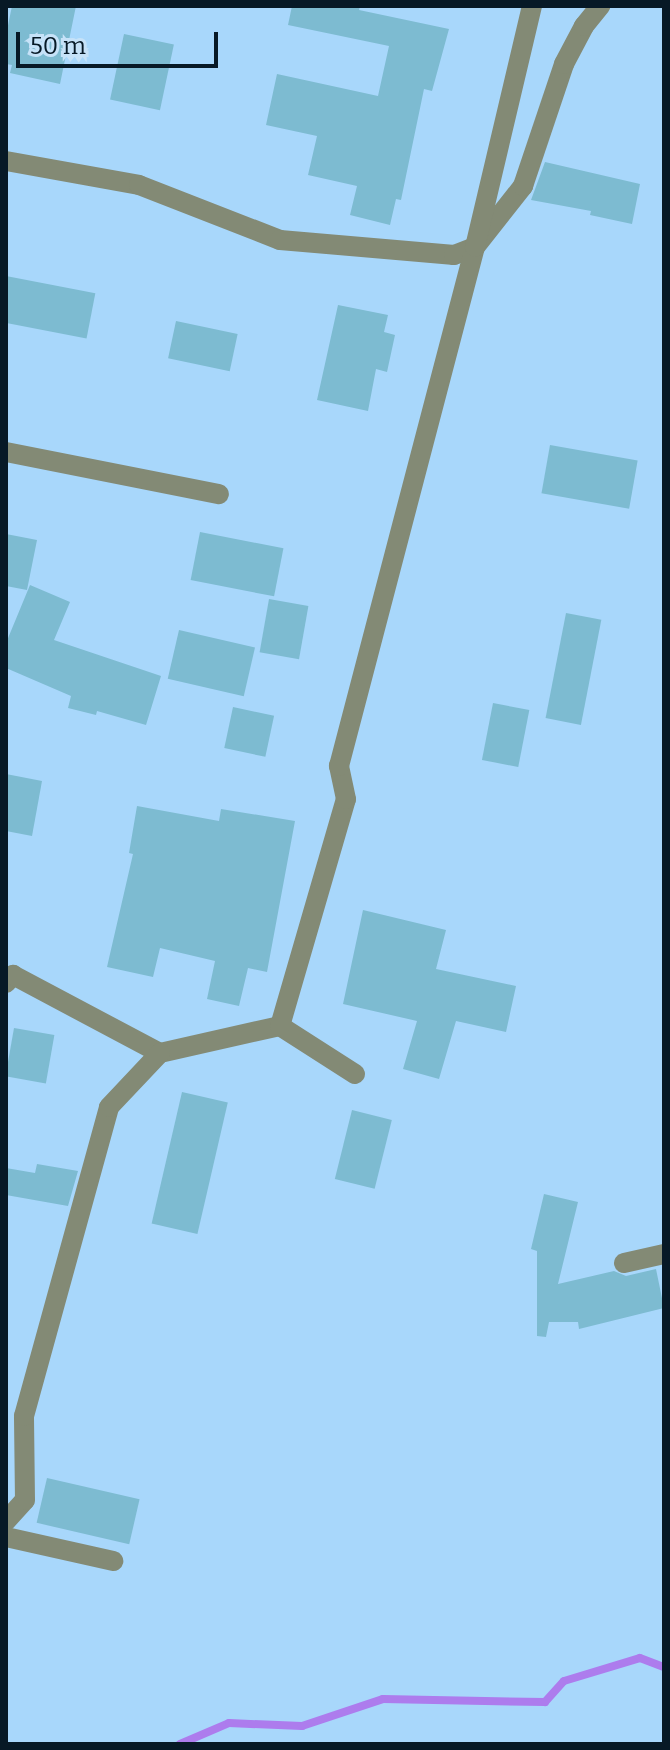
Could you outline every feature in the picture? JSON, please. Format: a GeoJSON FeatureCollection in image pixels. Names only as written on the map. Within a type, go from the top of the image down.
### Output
{"type":"FeatureCollection","features":[{"type":"Feature","properties":{"kind":"street"},"geometry":{"type":"LineString","coordinates":[[280,1026],[346,799],[339,766],[475,247],[532,6]]}},
{"type":"Feature","properties":{"kind":"street"},"geometry":{"type":"LineString","coordinates":[[6,161],[139,185],[280,240],[454,255],[475,247],[523,186],[564,64],[584,26],[600,6]]}},
{"type":"Feature","properties":{"kind":"street"},"geometry":{"type":"LineString","coordinates":[[6,452],[219,494]]}},
{"type":"Feature","properties":{"kind":"street"},"geometry":{"type":"LineString","coordinates":[[6,983],[13,975],[160,1053]]}},
{"type":"Feature","properties":{"kind":"street"},"geometry":{"type":"LineString","coordinates":[[6,1521],[25,1500],[24,1416],[109,1107],[160,1053],[280,1026],[355,1074]]}},
{"type":"Feature","properties":{"kind":"street"},"geometry":{"type":"LineString","coordinates":[[624,1263],[664,1254]]}},
{"type":"Feature","properties":{"kind":"street"},"geometry":{"type":"LineString","coordinates":[[6,1537],[113,1561]]}},
{"type":"Feature","properties":{"kind":"building"},"geometry":{"type":"Polygon","coordinates":[[[12,6],[76,6],[60,84],[10,73],[12,65],[6,64],[6,35],[12,6]]]}},
{"type":"Feature","properties":{"kind":"building"},"geometry":{"type":"Polygon","coordinates":[[[292,6],[360,6],[359,10],[449,29],[432,91],[424,89],[401,200],[396,199],[390,225],[350,215],[357,186],[308,175],[317,136],[266,125],[277,74],[378,96],[389,46],[288,25],[292,6]]]}},
{"type":"Feature","properties":{"kind":"building"},"geometry":{"type":"Polygon","coordinates":[[[124,34],[174,45],[160,110],[110,100],[124,34]]]}},
{"type":"Feature","properties":{"kind":"building"},"geometry":{"type":"Polygon","coordinates":[[[545,162],[640,184],[632,224],[590,215],[591,211],[531,200],[545,162]]]}},
{"type":"Feature","properties":{"kind":"building"},"geometry":{"type":"Polygon","coordinates":[[[6,276],[95,293],[87,339],[6,323],[6,276]]]}},
{"type":"Feature","properties":{"kind":"building"},"geometry":{"type":"Polygon","coordinates":[[[338,305],[388,315],[384,332],[395,335],[387,372],[376,369],[368,411],[317,400],[338,305]]]}},
{"type":"Feature","properties":{"kind":"building"},"geometry":{"type":"Polygon","coordinates":[[[176,321],[238,334],[230,371],[168,358],[176,321]]]}},
{"type":"Feature","properties":{"kind":"building"},"geometry":{"type":"Polygon","coordinates":[[[550,445],[638,460],[629,509],[541,493],[550,445]]]}},
{"type":"Feature","properties":{"kind":"building"},"geometry":{"type":"Polygon","coordinates":[[[200,532],[283,548],[274,596],[191,580],[200,532]]]}},
{"type":"Feature","properties":{"kind":"building"},"geometry":{"type":"Polygon","coordinates":[[[6,534],[37,540],[27,590],[6,586],[6,534]]]}},
{"type":"Feature","properties":{"kind":"building"},"geometry":{"type":"Polygon","coordinates":[[[30,585],[70,602],[54,640],[161,676],[146,725],[97,711],[96,715],[68,708],[71,696],[6,668],[6,643],[30,585]]]}},
{"type":"Feature","properties":{"kind":"building"},"geometry":{"type":"Polygon","coordinates":[[[269,599],[308,606],[299,659],[260,652],[269,599]]]}},
{"type":"Feature","properties":{"kind":"building"},"geometry":{"type":"Polygon","coordinates":[[[566,613],[601,620],[581,725],[546,718],[566,613]]]}},
{"type":"Feature","properties":{"kind":"building"},"geometry":{"type":"Polygon","coordinates":[[[179,630],[255,648],[244,696],[168,679],[179,630]]]}},
{"type":"Feature","properties":{"kind":"building"},"geometry":{"type":"Polygon","coordinates":[[[493,703],[529,710],[518,767],[482,760],[493,703]]]}},
{"type":"Feature","properties":{"kind":"building"},"geometry":{"type":"Polygon","coordinates":[[[233,707],[274,716],[265,757],[224,748],[233,707]]]}},
{"type":"Feature","properties":{"kind":"building"},"geometry":{"type":"Polygon","coordinates":[[[6,774],[42,781],[32,836],[6,831],[6,774]]]}},
{"type":"Feature","properties":{"kind":"building"},"geometry":{"type":"Polygon","coordinates":[[[137,806],[219,821],[221,809],[295,821],[267,972],[248,968],[239,1006],[207,999],[215,961],[160,948],[153,977],[107,967],[133,854],[129,853],[137,806]]]}},
{"type":"Feature","properties":{"kind":"building"},"geometry":{"type":"Polygon","coordinates":[[[363,910],[446,930],[436,969],[516,986],[506,1032],[456,1021],[439,1079],[403,1069],[417,1021],[343,1004],[363,910]]]}},
{"type":"Feature","properties":{"kind":"building"},"geometry":{"type":"Polygon","coordinates":[[[14,1028],[54,1035],[46,1083],[6,1076],[14,1028]]]}},
{"type":"Feature","properties":{"kind":"building"},"geometry":{"type":"Polygon","coordinates":[[[182,1092],[228,1103],[197,1234],[152,1224],[182,1092]]]}},
{"type":"Feature","properties":{"kind":"building"},"geometry":{"type":"Polygon","coordinates":[[[352,1110],[392,1120],[375,1189],[335,1179],[352,1110]]]}},
{"type":"Feature","properties":{"kind":"building"},"geometry":{"type":"Polygon","coordinates":[[[37,1164],[78,1171],[68,1206],[6,1195],[6,1168],[35,1173],[37,1164]]]}},
{"type":"Feature","properties":{"kind":"building"},"geometry":{"type":"Polygon","coordinates":[[[544,1194],[578,1202],[558,1284],[614,1271],[626,1276],[656,1269],[664,1308],[579,1329],[578,1322],[549,1322],[546,1337],[537,1336],[537,1251],[531,1249],[544,1194]]]}},
{"type":"Feature","properties":{"kind":"building"},"geometry":{"type":"Polygon","coordinates":[[[47,1478],[140,1499],[129,1544],[37,1523],[47,1478]]]}},
{"type":"Feature","properties":{"kind":"waterway"},"geometry":{"type":"LineString","coordinates":[[180,1744],[229,1723],[302,1726],[383,1699],[545,1702],[564,1681],[640,1658],[664,1667]]}}]}
